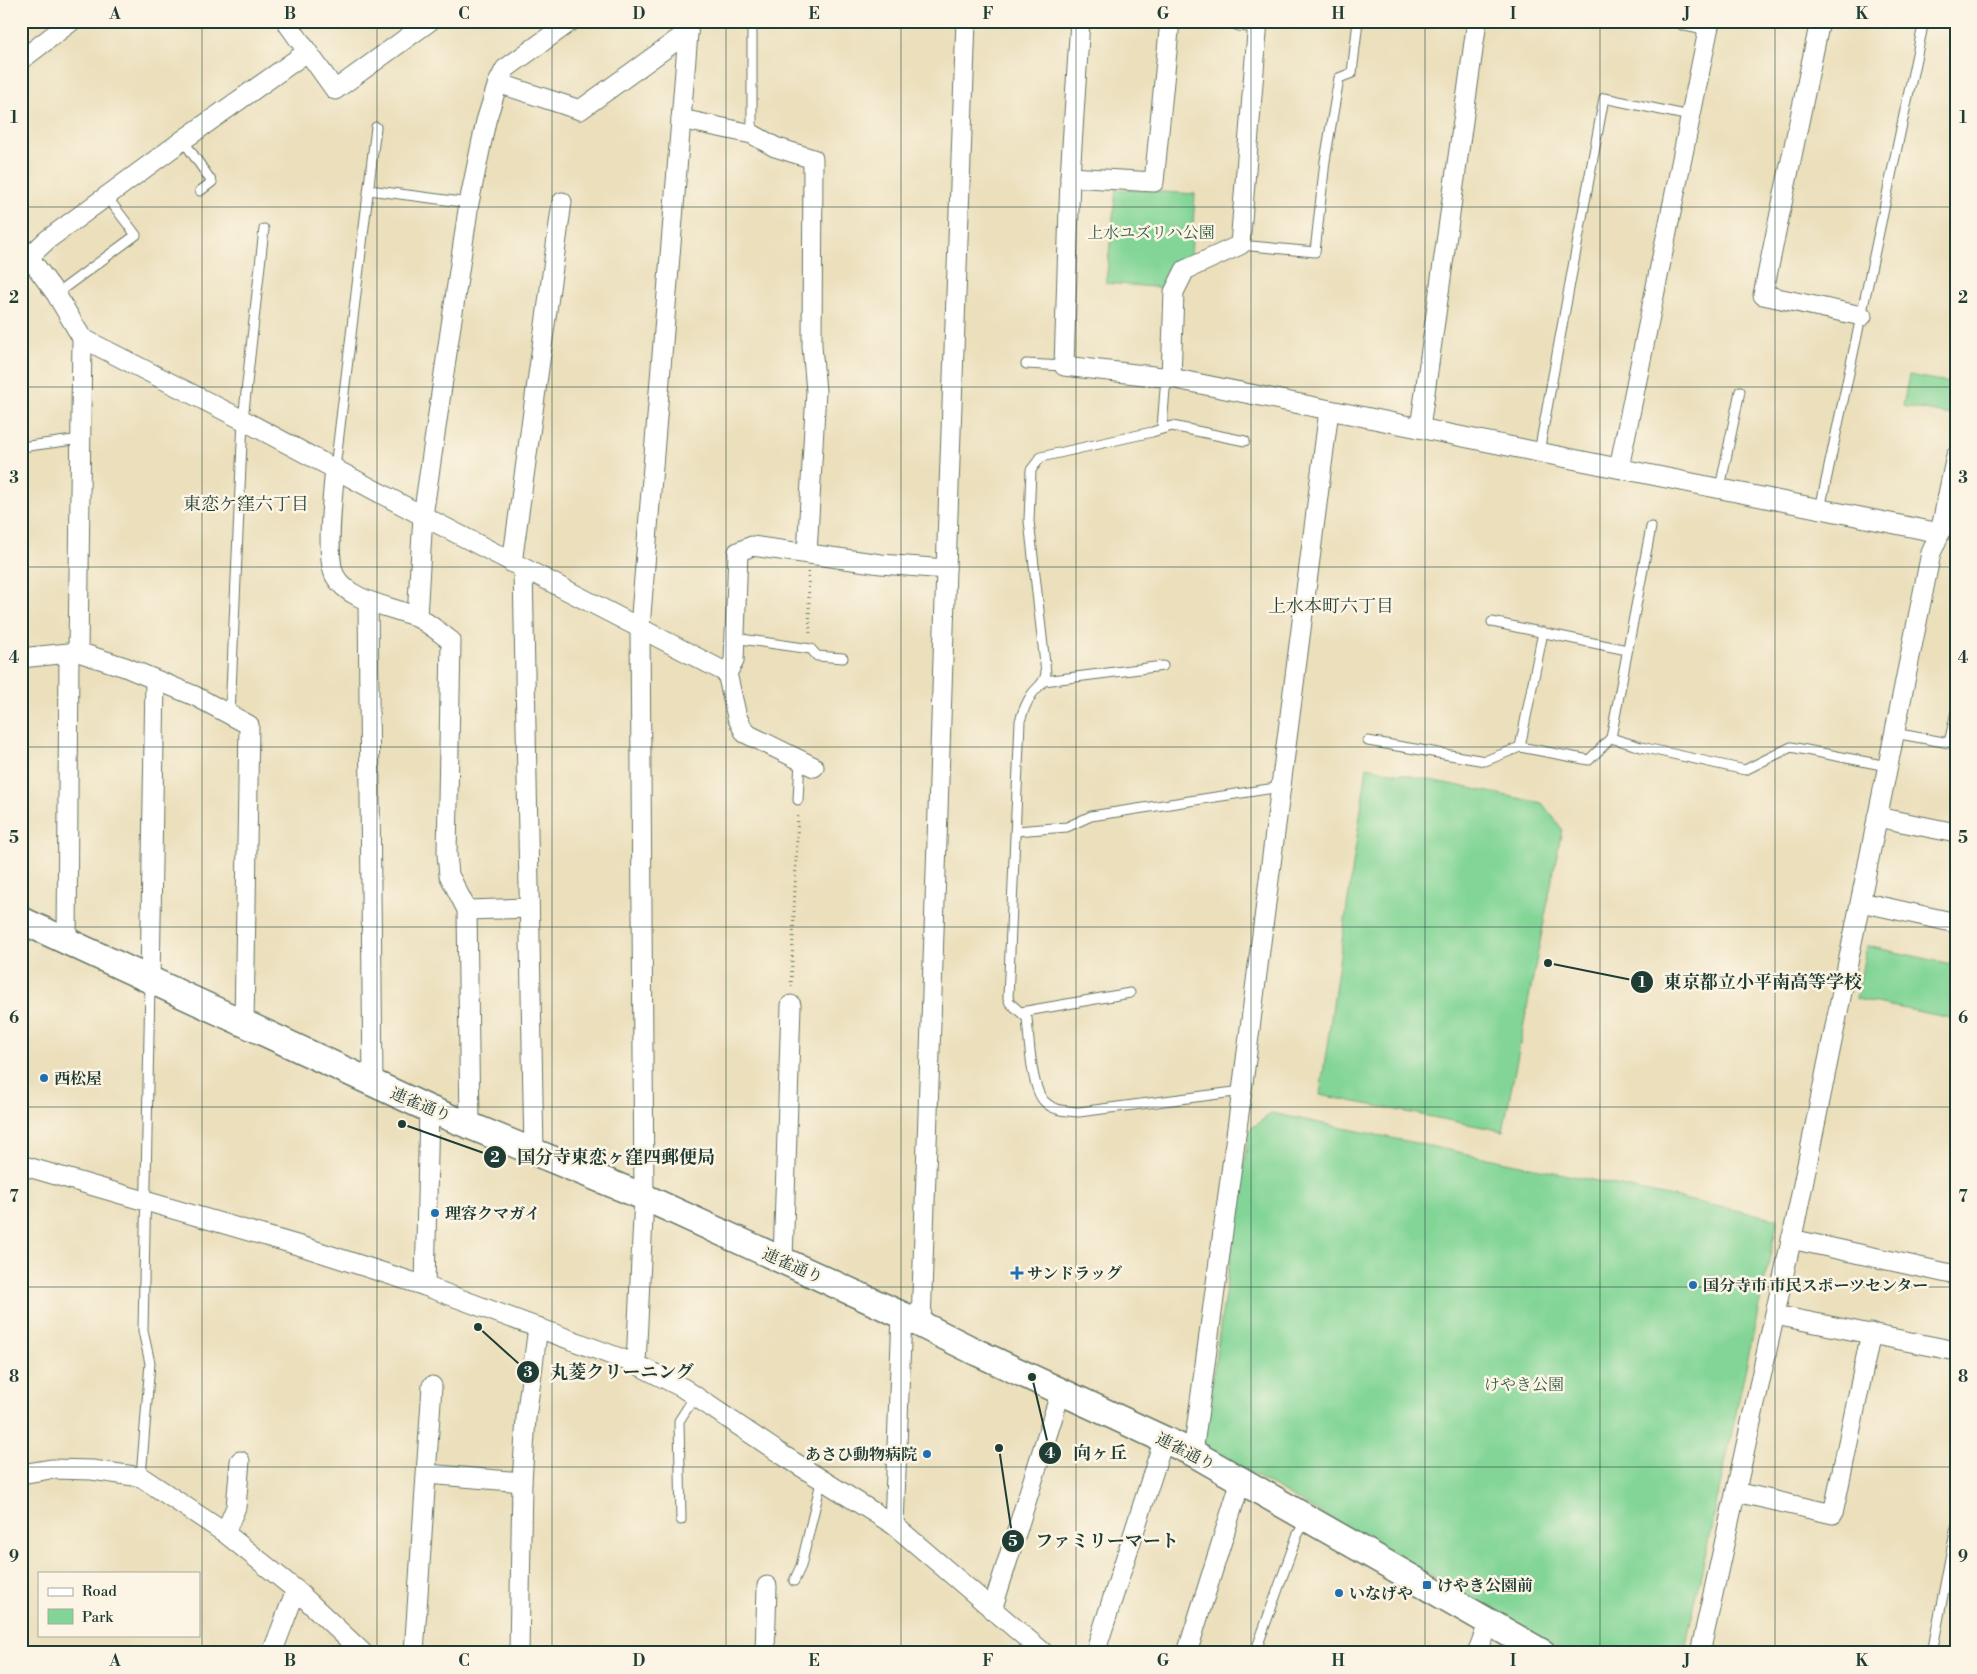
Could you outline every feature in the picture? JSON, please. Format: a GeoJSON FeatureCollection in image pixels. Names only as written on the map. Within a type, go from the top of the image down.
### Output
{"type":"FeatureCollection","features":[{"type":"Feature","properties":{"kind":"main road","name":"連雀通り"},"geometry":{"type":"LineString","coordinates":[[21,920],[373,1083],[644,1197],[912,1319],[1192,1453],[1543,1653]]}},
{"type":"Feature","properties":{"kind":"street"},"geometry":{"type":"LineString","coordinates":[[21,60],[72,21]]}},
{"type":"Feature","properties":{"kind":"street"},"geometry":{"type":"LineString","coordinates":[[290,21],[287,23],[335,90],[430,21]]}},
{"type":"Feature","properties":{"kind":"street"},"geometry":{"type":"LineString","coordinates":[[417,617],[423,516],[469,203],[486,121],[498,83],[505,69],[571,21]]}},
{"type":"Feature","properties":{"kind":"street"},"geometry":{"type":"LineString","coordinates":[[894,1525],[912,1319],[946,569],[966,21]]}},
{"type":"Feature","properties":{"kind":"street"},"geometry":{"type":"LineString","coordinates":[[1080,21],[1070,177],[1064,366],[1171,378],[1940,533]]}},
{"type":"Feature","properties":{"kind":"street"},"geometry":{"type":"LineString","coordinates":[[1070,177],[1154,182],[1170,21]]}},
{"type":"Feature","properties":{"kind":"street"},"geometry":{"type":"LineString","coordinates":[[1171,378],[1174,292],[1185,270],[1240,245],[1258,22],[1239,21]]}},
{"type":"Feature","properties":{"kind":"street"},"geometry":{"type":"LineString","coordinates":[[1420,428],[1477,21]]}},
{"type":"Feature","properties":{"kind":"street"},"geometry":{"type":"LineString","coordinates":[[1619,468],[1709,24],[1685,21]]}},
{"type":"Feature","properties":{"kind":"street"},"geometry":{"type":"LineString","coordinates":[[1820,21],[1763,295],[1862,316]]}},
{"type":"Feature","properties":{"kind":"street"},"geometry":{"type":"LineString","coordinates":[[498,83],[580,110],[688,27]]}},
{"type":"Feature","properties":{"kind":"street"},"geometry":{"type":"LineString","coordinates":[[636,1364],[644,1197],[640,627],[688,27]]}},
{"type":"Feature","properties":{"kind":"street"},"geometry":{"type":"LineString","coordinates":[[67,942],[73,653],[81,439],[82,338],[56,294],[25,260],[47,240],[182,140],[307,52]]}},
{"type":"Feature","properties":{"kind":"street"},"geometry":{"type":"LineString","coordinates":[[681,119],[752,134],[774,147],[813,159],[812,346],[816,391],[807,554]]}},
{"type":"Feature","properties":{"kind":"street"},"geometry":{"type":"LineString","coordinates":[[534,1152],[529,908],[518,565],[562,202]]}},
{"type":"Feature","properties":{"kind":"street"},"geometry":{"type":"LineString","coordinates":[[82,338],[727,673]]}},
{"type":"Feature","properties":{"kind":"street"},"geometry":{"type":"LineString","coordinates":[[1192,1453],[1242,1091],[1329,410]]}},
{"type":"Feature","properties":{"kind":"street"},"geometry":{"type":"LineString","coordinates":[[1700,1653],[1791,1239],[1931,553],[1940,533],[1956,456]]}},
{"type":"Feature","properties":{"kind":"street"},"geometry":{"type":"LineString","coordinates":[[335,468],[331,536],[331,560],[335,575],[344,587],[368,601],[417,617],[451,641],[448,875],[467,910],[470,1124]]}},
{"type":"Feature","properties":{"kind":"street"},"geometry":{"type":"LineString","coordinates":[[807,763],[745,733],[737,717],[727,673],[734,661],[738,552],[752,546],[881,564],[946,569]]}},
{"type":"Feature","properties":{"kind":"street"},"geometry":{"type":"LineString","coordinates":[[368,601],[373,1083]]}},
{"type":"Feature","properties":{"kind":"street"},"geometry":{"type":"LineString","coordinates":[[21,658],[73,653],[155,680],[195,696],[249,725],[244,1024]]}},
{"type":"Feature","properties":{"kind":"street"},"geometry":{"type":"LineString","coordinates":[[150,980],[155,680]]}},
{"type":"Feature","properties":{"kind":"street"},"geometry":{"type":"LineString","coordinates":[[1877,817],[1956,834]]}},
{"type":"Feature","properties":{"kind":"street"},"geometry":{"type":"LineString","coordinates":[[1861,902],[1956,923]]}},
{"type":"Feature","properties":{"kind":"street"},"geometry":{"type":"LineString","coordinates":[[467,910],[529,908]]}},
{"type":"Feature","properties":{"kind":"street"},"geometry":{"type":"LineString","coordinates":[[783,1261],[791,1005]]}},
{"type":"Feature","properties":{"kind":"street"},"geometry":{"type":"LineString","coordinates":[[424,1286],[430,1108]]}},
{"type":"Feature","properties":{"kind":"street"},"geometry":{"type":"LineString","coordinates":[[21,1165],[304,1247],[424,1286],[636,1364],[695,1396],[781,1454],[894,1525],[1044,1653]]}},
{"type":"Feature","properties":{"kind":"street"},"geometry":{"type":"LineString","coordinates":[[1791,1239],[1956,1275]]}},
{"type":"Feature","properties":{"kind":"street"},"geometry":{"type":"LineString","coordinates":[[1775,1315],[1956,1351]]}},
{"type":"Feature","properties":{"kind":"street"},"geometry":{"type":"LineString","coordinates":[[520,1653],[522,1482],[526,1418],[538,1327]]}},
{"type":"Feature","properties":{"kind":"street"},"geometry":{"type":"LineString","coordinates":[[1736,1492],[1833,1514],[1871,1333]]}},
{"type":"Feature","properties":{"kind":"street"},"geometry":{"type":"LineString","coordinates":[[414,1653],[432,1386]]}},
{"type":"Feature","properties":{"kind":"street"},"geometry":{"type":"LineString","coordinates":[[992,1610],[1061,1391]]}},
{"type":"Feature","properties":{"kind":"street"},"geometry":{"type":"LineString","coordinates":[[1095,1653],[1164,1440]]}},
{"type":"Feature","properties":{"kind":"street"},"geometry":{"type":"LineString","coordinates":[[225,1533],[236,1506],[240,1461]]}},
{"type":"Feature","properties":{"kind":"street"},"geometry":{"type":"LineString","coordinates":[[21,1474],[51,1469],[92,1470],[141,1477],[225,1533],[296,1590],[362,1653]]}},
{"type":"Feature","properties":{"kind":"street"},"geometry":{"type":"LineString","coordinates":[[427,1474],[522,1482]]}},
{"type":"Feature","properties":{"kind":"street"},"geometry":{"type":"LineString","coordinates":[[1187,1653],[1241,1480]]}},
{"type":"Feature","properties":{"kind":"street"},"geometry":{"type":"LineString","coordinates":[[765,1653],[766,1586]]}},
{"type":"Feature","properties":{"kind":"street"},"geometry":{"type":"LineString","coordinates":[[272,1653],[296,1590]]}},
{"type":"Feature","properties":{"kind":"street"},"geometry":{"type":"LineString","coordinates":[[1477,1653],[1489,1622]]}},
{"type":"Feature","properties":{"kind":"lane"},"geometry":{"type":"LineString","coordinates":[[752,21],[752,134]]}},
{"type":"Feature","properties":{"kind":"lane"},"geometry":{"type":"LineString","coordinates":[[1240,245],[1315,252],[1325,161],[1340,78],[1352,73],[1358,21]]}},
{"type":"Feature","properties":{"kind":"lane"},"geometry":{"type":"LineString","coordinates":[[1820,509],[1924,21]]}},
{"type":"Feature","properties":{"kind":"lane"},"geometry":{"type":"LineString","coordinates":[[1539,452],[1604,98],[1690,116]]}},
{"type":"Feature","properties":{"kind":"lane"},"geometry":{"type":"LineString","coordinates":[[335,468],[376,127]]}},
{"type":"Feature","properties":{"kind":"lane"},"geometry":{"type":"LineString","coordinates":[[182,140],[212,182],[200,191]]}},
{"type":"Feature","properties":{"kind":"lane"},"geometry":{"type":"LineString","coordinates":[[369,190],[469,203]]}},
{"type":"Feature","properties":{"kind":"lane"},"geometry":{"type":"LineString","coordinates":[[56,294],[136,235],[107,197]]}},
{"type":"Feature","properties":{"kind":"lane"},"geometry":{"type":"LineString","coordinates":[[230,714],[243,420],[264,228]]}},
{"type":"Feature","properties":{"kind":"lane"},"geometry":{"type":"LineString","coordinates":[[1026,364],[1064,366]]}},
{"type":"Feature","properties":{"kind":"lane"},"geometry":{"type":"LineString","coordinates":[[1162,428],[1165,389],[1171,378]]}},
{"type":"Feature","properties":{"kind":"lane"},"geometry":{"type":"LineString","coordinates":[[1720,488],[1740,391]]}},
{"type":"Feature","properties":{"kind":"lane"},"geometry":{"type":"LineString","coordinates":[[1242,1091],[1079,1112],[1059,1110],[1045,1103],[1036,1091],[1027,1018],[1010,1003],[1008,998],[1020,721],[1023,709],[1033,693],[1044,681],[1046,673],[1029,521],[1032,470],[1041,457],[1172,426],[1245,441]]}},
{"type":"Feature","properties":{"kind":"lane"},"geometry":{"type":"LineString","coordinates":[[21,447],[81,439]]}},
{"type":"Feature","properties":{"kind":"lane"},"geometry":{"type":"LineString","coordinates":[[1368,741],[1485,761],[1520,747],[1590,760],[1611,738],[1651,527]]}},
{"type":"Feature","properties":{"kind":"lane"},"geometry":{"type":"LineString","coordinates":[[1492,622],[1627,650]]}},
{"type":"Feature","properties":{"kind":"lane"},"geometry":{"type":"LineString","coordinates":[[1520,747],[1543,632]]}},
{"type":"Feature","properties":{"kind":"lane"},"geometry":{"type":"LineString","coordinates":[[734,638],[811,648],[817,656],[843,658]]}},
{"type":"Feature","properties":{"kind":"lane"},"geometry":{"type":"LineString","coordinates":[[1044,681],[1163,666]]}},
{"type":"Feature","properties":{"kind":"lane"},"geometry":{"type":"LineString","coordinates":[[1894,733],[1950,743],[1956,712]]}},
{"type":"Feature","properties":{"kind":"lane"},"geometry":{"type":"LineString","coordinates":[[1611,738],[1641,747],[1745,770],[1791,747],[1887,766]]}},
{"type":"Feature","properties":{"kind":"lane"},"geometry":{"type":"LineString","coordinates":[[798,800],[807,763]]}},
{"type":"Feature","properties":{"kind":"lane"},"geometry":{"type":"LineString","coordinates":[[1016,832],[1067,827],[1091,816],[1281,787]]}},
{"type":"Feature","properties":{"kind":"lane"},"geometry":{"type":"LineString","coordinates":[[141,1477],[150,1363],[143,1331],[150,980]]}},
{"type":"Feature","properties":{"kind":"lane"},"geometry":{"type":"LineString","coordinates":[[1021,1012],[1130,993]]}},
{"type":"Feature","properties":{"kind":"lane"},"geometry":{"type":"LineString","coordinates":[[681,1520],[679,1421],[695,1396]]}},
{"type":"Feature","properties":{"kind":"lane"},"geometry":{"type":"LineString","coordinates":[[794,1581],[800,1566],[822,1478]]}},
{"type":"Feature","properties":{"kind":"lane"},"geometry":{"type":"LineString","coordinates":[[1255,1653],[1297,1536],[1307,1518]]}},
{"type":"Feature","properties":{"kind":"lane"},"geometry":{"type":"LineString","coordinates":[[1932,1653],[1956,1527]]}},
{"type":"Feature","properties":{"kind":"path"},"geometry":{"type":"LineString","coordinates":[[807,554],[811,648]]}},
{"type":"Feature","properties":{"kind":"path"},"geometry":{"type":"LineString","coordinates":[[791,1005],[798,800]]}},
{"type":"Feature","properties":{"kind":"green space","name":"上水ユズリハ公園"},"geometry":{"type":"Polygon","coordinates":[[[1116,189],[1195,194],[1191,256],[1180,261],[1172,268],[1165,288],[1106,283],[1116,189]]]}},
{"type":"Feature","properties":{"kind":"green space"},"geometry":{"type":"Polygon","coordinates":[[[1909,375],[1956,384],[1956,394],[1951,415],[1903,406],[1909,375]]]}},
{"type":"Feature","properties":{"kind":"green space"},"geometry":{"type":"Polygon","coordinates":[[[1367,767],[1542,803],[1562,829],[1503,1131],[1320,1095],[1367,767]]]}},
{"type":"Feature","properties":{"kind":"green space"},"geometry":{"type":"Polygon","coordinates":[[[1867,946],[1956,965],[1956,1019],[1856,999],[1867,946]]]}},
{"type":"Feature","properties":{"kind":"green space","name":"けやき公園"},"geometry":{"type":"Polygon","coordinates":[[[1272,1113],[1778,1219],[1684,1653],[1566,1653],[1250,1473],[1203,1444],[1249,1130],[1272,1113]]]}},
{"type":"Feature","properties":{"kind":"place","name":"東京都立小平南高等学校"},"geometry":{"type":"Point","coordinates":[1548,963]}},
{"type":"Feature","properties":{"kind":"place","name":"西松屋"},"geometry":{"type":"Point","coordinates":[44,1078]}},
{"type":"Feature","properties":{"kind":"place","name":"国分寺東恋ヶ窪四郵便局"},"geometry":{"type":"Point","coordinates":[402,1124]}},
{"type":"Feature","properties":{"kind":"place","name":"理容クマガイ"},"geometry":{"type":"Point","coordinates":[435,1213]}},
{"type":"Feature","properties":{"kind":"place","name":"サンドラッグ"},"geometry":{"type":"Point","coordinates":[1017,1273]}},
{"type":"Feature","properties":{"kind":"place","name":"国分寺市 市民スポーツセンター"},"geometry":{"type":"Point","coordinates":[1693,1285]}},
{"type":"Feature","properties":{"kind":"place","name":"丸菱クリーニング"},"geometry":{"type":"Point","coordinates":[478,1327]}},
{"type":"Feature","properties":{"kind":"place","name":"向ヶ丘"},"geometry":{"type":"Point","coordinates":[1032,1377]}},
{"type":"Feature","properties":{"kind":"place","name":"ファミリーマート"},"geometry":{"type":"Point","coordinates":[999,1448]}},
{"type":"Feature","properties":{"kind":"place","name":"あさひ動物病院"},"geometry":{"type":"Point","coordinates":[927,1454]}},
{"type":"Feature","properties":{"kind":"place","name":"けやき公園前"},"geometry":{"type":"Point","coordinates":[1427,1585]}},
{"type":"Feature","properties":{"kind":"place","name":"いなげや"},"geometry":{"type":"Point","coordinates":[1339,1593]}},
{"type":"Feature","properties":{"kind":"district","name":"東恋ケ窪六丁目"},"geometry":{"type":"Point","coordinates":[246,504]}},
{"type":"Feature","properties":{"kind":"district","name":"上水本町六丁目"},"geometry":{"type":"Point","coordinates":[1331,606]}}]}
